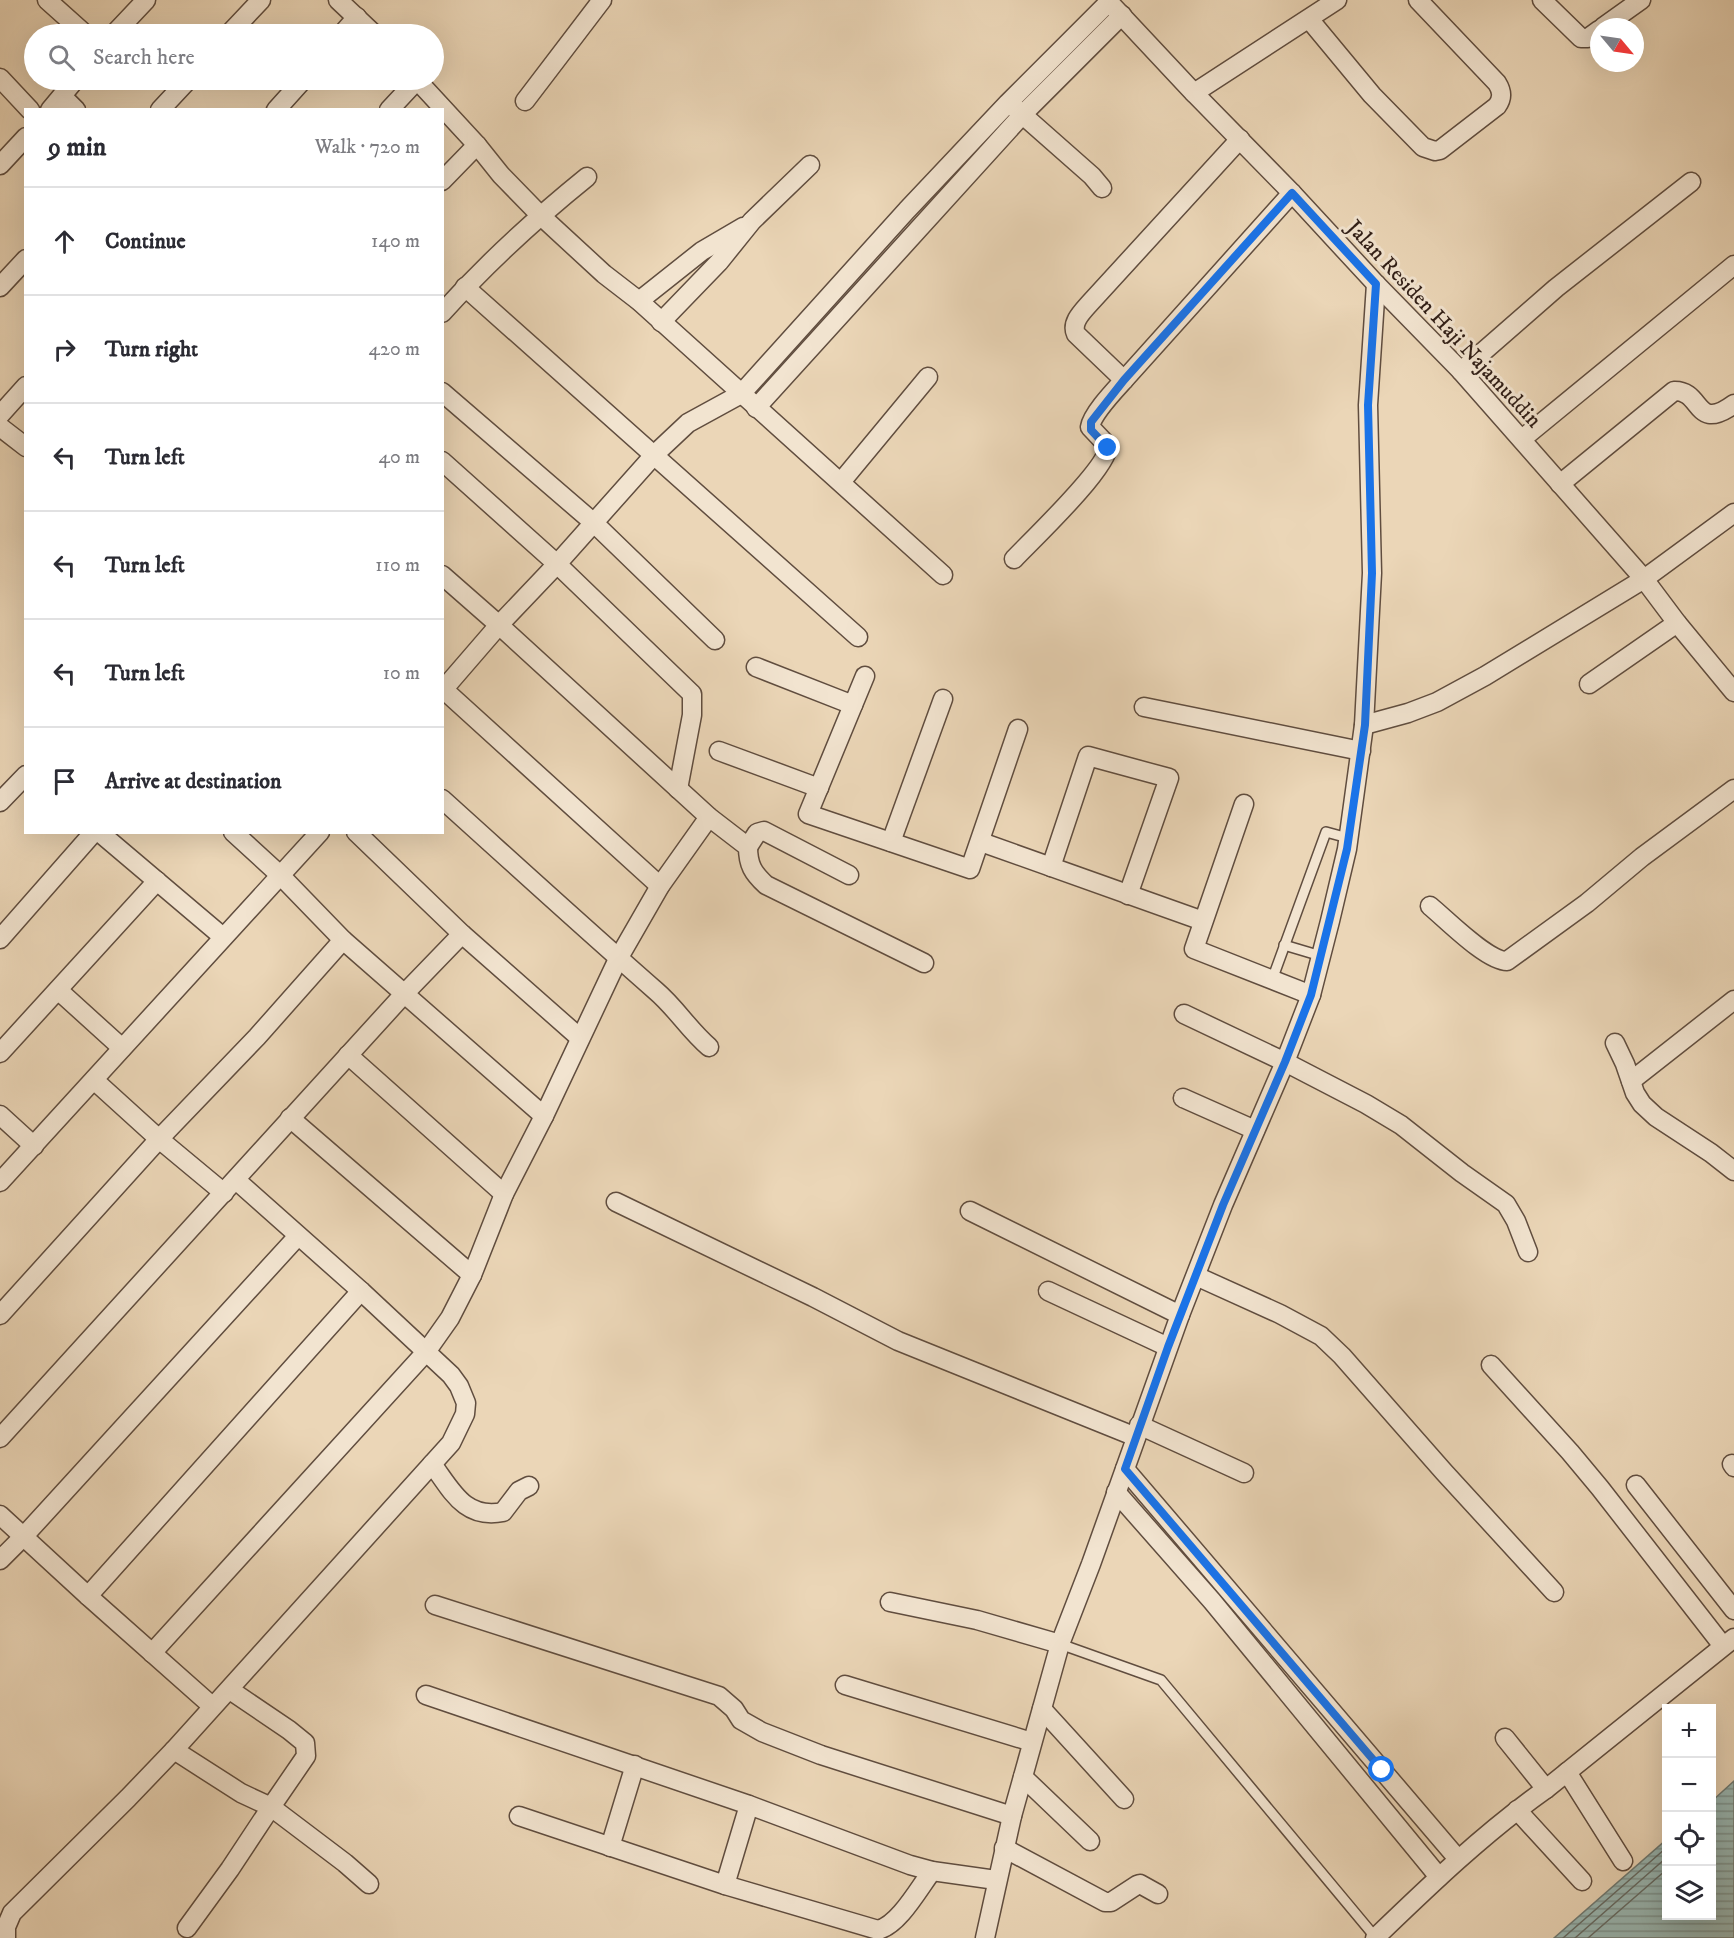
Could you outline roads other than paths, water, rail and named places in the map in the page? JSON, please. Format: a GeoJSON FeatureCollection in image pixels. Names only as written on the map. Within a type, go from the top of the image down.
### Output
{"type":"FeatureCollection","features":[{"type":"Feature","properties":{"kind":"street"},"geometry":{"type":"LineString","coordinates":[[47,0],[75,24]]}},
{"type":"Feature","properties":{"kind":"street"},"geometry":{"type":"LineString","coordinates":[[123,24],[146,0]]}},
{"type":"Feature","properties":{"kind":"street"},"geometry":{"type":"LineString","coordinates":[[238,24],[261,0]]}},
{"type":"Feature","properties":{"kind":"street"},"geometry":{"type":"LineString","coordinates":[[338,0],[364,24]]}},
{"type":"Feature","properties":{"kind":"street"},"geometry":{"type":"LineString","coordinates":[[525,101],[602,0]]}},
{"type":"Feature","properties":{"kind":"street"},"geometry":{"type":"LineString","coordinates":[[1194,93],[1337,0]]}},
{"type":"Feature","properties":{"kind":"street"},"geometry":{"type":"LineString","coordinates":[[1309,19],[1372,95],[1423,147],[1435,151],[1440,150],[1497,106],[1501,92],[1497,83],[1418,0]]}},
{"type":"Feature","properties":{"kind":"street"},"geometry":{"type":"LineString","coordinates":[[1542,0],[1581,38],[1590,37]]}},
{"type":"Feature","properties":{"kind":"street"},"geometry":{"type":"LineString","coordinates":[[1616,18],[1641,0]]}},
{"type":"Feature","properties":{"kind":"street"},"geometry":{"type":"LineString","coordinates":[[444,689],[655,454],[688,423],[741,394],[948,166],[1108,1]]}},
{"type":"Feature","properties":{"kind":"street","name":"Jalan Residen Haji Najamuddin"},"geometry":{"type":"LineString","coordinates":[[1108,1],[1461,371],[1644,579],[1734,692]]}},
{"type":"Feature","properties":{"kind":"street"},"geometry":{"type":"LineString","coordinates":[[756,408],[1023,114],[1122,15]]}},
{"type":"Feature","properties":{"kind":"street"},"geometry":{"type":"LineString","coordinates":[[351,24],[357,17]]}},
{"type":"Feature","properties":{"kind":"street"},"geometry":{"type":"LineString","coordinates":[[0,78],[28,108]]}},
{"type":"Feature","properties":{"kind":"street"},"geometry":{"type":"LineString","coordinates":[[67,90],[56,103],[70,108]]}},
{"type":"Feature","properties":{"kind":"street"},"geometry":{"type":"LineString","coordinates":[[162,108],[179,90]]}},
{"type":"Feature","properties":{"kind":"street"},"geometry":{"type":"LineString","coordinates":[[278,108],[294,90]]}},
{"type":"Feature","properties":{"kind":"street"},"geometry":{"type":"LineString","coordinates":[[391,108],[408,90]]}},
{"type":"Feature","properties":{"kind":"street"},"geometry":{"type":"LineString","coordinates":[[426,90],[443,108]]}},
{"type":"Feature","properties":{"kind":"street"},"geometry":{"type":"LineString","coordinates":[[1008,103],[1023,114],[1102,188]]}},
{"type":"Feature","properties":{"kind":"street"},"geometry":{"type":"LineString","coordinates":[[444,109],[477,145],[501,176],[540,215],[604,274],[639,301],[943,575]]}},
{"type":"Feature","properties":{"kind":"street"},"geometry":{"type":"LineString","coordinates":[[0,165],[24,139]]}},
{"type":"Feature","properties":{"kind":"street"},"geometry":{"type":"LineString","coordinates":[[1124,380],[1076,334],[1074,329],[1076,322],[1089,304],[1240,139]]}},
{"type":"Feature","properties":{"kind":"street"},"geometry":{"type":"LineString","coordinates":[[444,179],[477,145]]}},
{"type":"Feature","properties":{"kind":"street"},"geometry":{"type":"LineString","coordinates":[[661,322],[719,262],[752,221],[810,165]]}},
{"type":"Feature","properties":{"kind":"street"},"geometry":{"type":"LineString","coordinates":[[948,166],[965,178]]}},
{"type":"Feature","properties":{"kind":"street"},"geometry":{"type":"LineString","coordinates":[[444,311],[465,287],[540,215],[586,177]]}},
{"type":"Feature","properties":{"kind":"street"},"geometry":{"type":"LineString","coordinates":[[1461,371],[1556,288],[1691,182]]}},
{"type":"Feature","properties":{"kind":"street"},"geometry":{"type":"LineString","coordinates":[[1014,560],[1084,485],[1106,457],[1108,446],[1091,430],[1090,424],[1124,380],[1292,193]]}},
{"type":"Feature","properties":{"kind":"street"},"geometry":{"type":"LineString","coordinates":[[907,210],[924,224]]}},
{"type":"Feature","properties":{"kind":"street"},"geometry":{"type":"LineString","coordinates":[[639,301],[702,251],[752,221]]}},
{"type":"Feature","properties":{"kind":"street"},"geometry":{"type":"LineString","coordinates":[[0,287],[24,261]]}},
{"type":"Feature","properties":{"kind":"street"},"geometry":{"type":"LineString","coordinates":[[1522,439],[1734,265]]}},
{"type":"Feature","properties":{"kind":"street"},"geometry":{"type":"LineString","coordinates":[[985,1938],[1012,1816],[1060,1644],[1180,1315],[1223,1205],[1285,1062],[1311,995],[1321,956],[1348,838],[1365,725],[1372,573],[1368,405],[1376,284]]}},
{"type":"Feature","properties":{"kind":"street"},"geometry":{"type":"LineString","coordinates":[[465,287],[858,637]]}},
{"type":"Feature","properties":{"kind":"street"},"geometry":{"type":"LineString","coordinates":[[841,482],[928,377]]}},
{"type":"Feature","properties":{"kind":"street"},"geometry":{"type":"LineString","coordinates":[[0,415],[24,388]]}},
{"type":"Feature","properties":{"kind":"street"},"geometry":{"type":"LineString","coordinates":[[1560,484],[1674,391],[1684,393],[1704,412],[1712,415],[1734,404]]}},
{"type":"Feature","properties":{"kind":"street"},"geometry":{"type":"LineString","coordinates":[[444,394],[594,523],[715,640]]}},
{"type":"Feature","properties":{"kind":"street"},"geometry":{"type":"LineString","coordinates":[[0,427],[24,445]]}},
{"type":"Feature","properties":{"kind":"street"},"geometry":{"type":"LineString","coordinates":[[444,462],[557,564],[692,694],[692,715],[678,789]]}},
{"type":"Feature","properties":{"kind":"street"},"geometry":{"type":"LineString","coordinates":[[1365,725],[1437,702],[1485,676],[1644,579],[1734,513]]}},
{"type":"Feature","properties":{"kind":"street"},"geometry":{"type":"LineString","coordinates":[[444,577],[500,625],[709,817],[748,847]]}},
{"type":"Feature","properties":{"kind":"street"},"geometry":{"type":"LineString","coordinates":[[1589,684],[1677,622]]}},
{"type":"Feature","properties":{"kind":"street"},"geometry":{"type":"LineString","coordinates":[[756,668],[854,705]]}},
{"type":"Feature","properties":{"kind":"street"},"geometry":{"type":"LineString","coordinates":[[865,676],[808,814],[970,869],[1018,729]]}},
{"type":"Feature","properties":{"kind":"street"},"geometry":{"type":"LineString","coordinates":[[444,691],[660,886]]}},
{"type":"Feature","properties":{"kind":"street"},"geometry":{"type":"LineString","coordinates":[[891,842],[943,699]]}},
{"type":"Feature","properties":{"kind":"street"},"geometry":{"type":"LineString","coordinates":[[1144,707],[1361,751]]}},
{"type":"Feature","properties":{"kind":"street"},"geometry":{"type":"LineString","coordinates":[[719,751],[819,788]]}},
{"type":"Feature","properties":{"kind":"street"},"geometry":{"type":"LineString","coordinates":[[1051,867],[1088,756],[1168,778],[1128,895]]}},
{"type":"Feature","properties":{"kind":"street"},"geometry":{"type":"LineString","coordinates":[[0,802],[24,777]]}},
{"type":"Feature","properties":{"kind":"street"},"geometry":{"type":"LineString","coordinates":[[1430,906],[1486,954],[1500,961],[1507,961],[1587,903],[1642,857],[1734,789]]}},
{"type":"Feature","properties":{"kind":"street"},"geometry":{"type":"LineString","coordinates":[[444,801],[675,1009],[694,1034],[709,1047]]}},
{"type":"Feature","properties":{"kind":"street"},"geometry":{"type":"LineString","coordinates":[[1244,804],[1194,950],[1311,995]]}},
{"type":"Feature","properties":{"kind":"street"},"geometry":{"type":"LineString","coordinates":[[152,1653],[426,1352],[450,1317],[472,1275],[504,1194],[544,1116],[618,959],[660,886],[709,817]]}},
{"type":"Feature","properties":{"kind":"street"},"geometry":{"type":"LineString","coordinates":[[849,875],[764,831],[757,833],[748,847],[748,859],[752,870],[766,885],[924,963]]}},
{"type":"Feature","properties":{"kind":"street"},"geometry":{"type":"LineString","coordinates":[[0,939],[92,834]]}},
{"type":"Feature","properties":{"kind":"street"},"geometry":{"type":"LineString","coordinates":[[101,834],[223,937]]}},
{"type":"Feature","properties":{"kind":"street"},"geometry":{"type":"LineString","coordinates":[[235,834],[281,876],[343,940],[544,1116]]}},
{"type":"Feature","properties":{"kind":"street"},"geometry":{"type":"LineString","coordinates":[[0,1182],[318,834]]}},
{"type":"Feature","properties":{"kind":"street"},"geometry":{"type":"LineString","coordinates":[[358,834],[462,934],[580,1038]]}},
{"type":"Feature","properties":{"kind":"street"},"geometry":{"type":"LineString","coordinates":[[981,842],[1203,921]]}},
{"type":"Feature","properties":{"kind":"street"},"geometry":{"type":"LineString","coordinates":[[0,1053],[157,881]]}},
{"type":"Feature","properties":{"kind":"street"},"geometry":{"type":"LineString","coordinates":[[0,1438],[404,993],[462,934]]}},
{"type":"Feature","properties":{"kind":"street"},"geometry":{"type":"LineString","coordinates":[[0,1316],[159,1139],[256,1037],[343,940]]}},
{"type":"Feature","properties":{"kind":"street"},"geometry":{"type":"LineString","coordinates":[[58,990],[122,1048]]}},
{"type":"Feature","properties":{"kind":"street"},"geometry":{"type":"LineString","coordinates":[[1631,1081],[1734,1000]]}},
{"type":"Feature","properties":{"kind":"street"},"geometry":{"type":"LineString","coordinates":[[1184,1014],[1285,1062],[1401,1125],[1462,1173],[1501,1200],[1513,1214],[1528,1252]]}},
{"type":"Feature","properties":{"kind":"street"},"geometry":{"type":"LineString","coordinates":[[1615,1043],[1637,1099],[1648,1110],[1734,1171]]}},
{"type":"Feature","properties":{"kind":"street"},"geometry":{"type":"LineString","coordinates":[[348,1055],[504,1194]]}},
{"type":"Feature","properties":{"kind":"street"},"geometry":{"type":"LineString","coordinates":[[94,1080],[159,1139],[224,1193]]}},
{"type":"Feature","properties":{"kind":"street"},"geometry":{"type":"LineString","coordinates":[[1183,1098],[1255,1130]]}},
{"type":"Feature","properties":{"kind":"street"},"geometry":{"type":"LineString","coordinates":[[0,1115],[34,1146]]}},
{"type":"Feature","properties":{"kind":"street"},"geometry":{"type":"LineString","coordinates":[[290,1118],[472,1275]]}},
{"type":"Feature","properties":{"kind":"street"},"geometry":{"type":"LineString","coordinates":[[6,1938],[6,1927],[12,1913],[128,1798],[212,1706],[230,1690],[451,1443],[465,1414],[466,1403],[459,1386],[451,1375],[236,1180]]}},
{"type":"Feature","properties":{"kind":"street"},"geometry":{"type":"LineString","coordinates":[[616,1202],[813,1296],[898,1341],[1244,1473]]}},
{"type":"Feature","properties":{"kind":"street"},"geometry":{"type":"LineString","coordinates":[[970,1211],[1180,1315]]}},
{"type":"Feature","properties":{"kind":"street"},"geometry":{"type":"LineString","coordinates":[[0,1560],[298,1236]]}},
{"type":"Feature","properties":{"kind":"street"},"geometry":{"type":"LineString","coordinates":[[1196,1276],[1280,1314],[1321,1336],[1342,1356],[1554,1592]]}},
{"type":"Feature","properties":{"kind":"street"},"geometry":{"type":"LineString","coordinates":[[88,1596],[361,1291]]}},
{"type":"Feature","properties":{"kind":"street"},"geometry":{"type":"LineString","coordinates":[[1048,1291],[1168,1347]]}},
{"type":"Feature","properties":{"kind":"street"},"geometry":{"type":"LineString","coordinates":[[1376,1938],[1458,1859],[1516,1810],[1546,1789],[1728,1642],[1570,1452],[1491,1365]]}},
{"type":"Feature","properties":{"kind":"street"},"geometry":{"type":"LineString","coordinates":[[432,1464],[452,1494],[459,1501],[480,1512],[494,1514],[503,1512],[519,1491],[529,1486]]}},
{"type":"Feature","properties":{"kind":"street"},"geometry":{"type":"LineString","coordinates":[[1125,1469],[1458,1859]]}},
{"type":"Feature","properties":{"kind":"street"},"geometry":{"type":"LineString","coordinates":[[1636,1485],[1734,1610]]}},
{"type":"Feature","properties":{"kind":"street"},"geometry":{"type":"LineString","coordinates":[[1116,1492],[1212,1601],[1439,1877]]}},
{"type":"Feature","properties":{"kind":"street"},"geometry":{"type":"LineString","coordinates":[[0,1515],[212,1706]]}},
{"type":"Feature","properties":{"kind":"street"},"geometry":{"type":"LineString","coordinates":[[890,1602],[977,1620],[1060,1644]]}},
{"type":"Feature","properties":{"kind":"street"},"geometry":{"type":"LineString","coordinates":[[435,1605],[719,1696],[734,1709],[741,1720],[762,1732],[821,1755],[1012,1816]]}},
{"type":"Feature","properties":{"kind":"street"},"geometry":{"type":"LineString","coordinates":[[845,1685],[1032,1742]]}},
{"type":"Feature","properties":{"kind":"street"},"geometry":{"type":"LineString","coordinates":[[187,1928],[306,1756],[304,1743],[289,1730],[230,1690]]}},
{"type":"Feature","properties":{"kind":"street"},"geometry":{"type":"LineString","coordinates":[[426,1695],[749,1804],[932,1871],[996,1880]]}},
{"type":"Feature","properties":{"kind":"street"},"geometry":{"type":"LineString","coordinates":[[1042,1709],[1124,1799]]}},
{"type":"Feature","properties":{"kind":"street"},"geometry":{"type":"LineString","coordinates":[[1506,1738],[1546,1789]]}},
{"type":"Feature","properties":{"kind":"street"},"geometry":{"type":"LineString","coordinates":[[174,1750],[241,1793],[271,1808],[345,1863],[369,1884]]}},
{"type":"Feature","properties":{"kind":"street"},"geometry":{"type":"LineString","coordinates":[[610,1847],[635,1766]]}},
{"type":"Feature","properties":{"kind":"street"},"geometry":{"type":"LineString","coordinates":[[1567,1772],[1623,1861]]}},
{"type":"Feature","properties":{"kind":"street"},"geometry":{"type":"LineString","coordinates":[[1023,1777],[1090,1840]]}},
{"type":"Feature","properties":{"kind":"street"},"geometry":{"type":"LineString","coordinates":[[725,1885],[749,1804]]}},
{"type":"Feature","properties":{"kind":"street"},"geometry":{"type":"LineString","coordinates":[[1516,1810],[1582,1881]]}},
{"type":"Feature","properties":{"kind":"street"},"geometry":{"type":"LineString","coordinates":[[519,1816],[725,1885],[878,1930],[895,1921],[932,1871]]}},
{"type":"Feature","properties":{"kind":"street"},"geometry":{"type":"LineString","coordinates":[[1004,1848],[1105,1902],[1111,1902],[1140,1884],[1158,1894]]}},
{"type":"Feature","properties":{"kind":"lane"},"geometry":{"type":"LineString","coordinates":[[1272,980],[1326,832],[1348,838]]}},
{"type":"Feature","properties":{"kind":"lane"},"geometry":{"type":"LineString","coordinates":[[1284,945],[1321,956]]}},
{"type":"Feature","properties":{"kind":"lane"},"geometry":{"type":"LineString","coordinates":[[1060,1644],[1161,1680],[1376,1938]]}},
{"type":"Feature","properties":{"kind":"water"},"geometry":{"type":"Polygon","coordinates":[[[1734,1781],[1734,1938],[1554,1938],[1662,1844],[1662,1920],[1716,1920],[1716,1797],[1734,1781]]]}}]}
